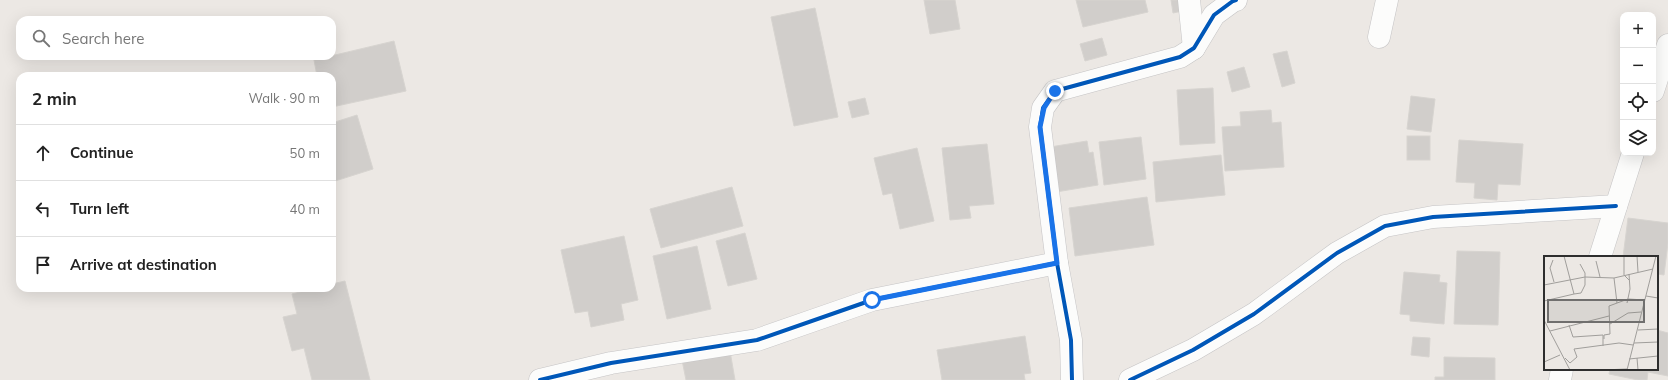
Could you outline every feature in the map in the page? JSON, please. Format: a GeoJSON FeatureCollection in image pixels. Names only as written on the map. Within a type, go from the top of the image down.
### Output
{"type":"FeatureCollection","features":[{"type":"Feature","properties":{"kind":"street"},"geometry":{"type":"LineString","coordinates":[[1189,0],[1194,48]]}},
{"type":"Feature","properties":{"kind":"street"},"geometry":{"type":"LineString","coordinates":[[1072,380],[1071,340],[1057,263],[1040,127],[1044,108],[1055,91],[1180,57],[1194,48],[1214,15],[1236,0]]}},
{"type":"Feature","properties":{"kind":"street"},"geometry":{"type":"LineString","coordinates":[[1379,37],[1387,0]]}},
{"type":"Feature","properties":{"kind":"street"},"geometry":{"type":"LineString","coordinates":[[1655,84],[1668,44]]}},
{"type":"Feature","properties":{"kind":"street"},"geometry":{"type":"LineString","coordinates":[[1600,256],[1632,156]]}},
{"type":"Feature","properties":{"kind":"street"},"geometry":{"type":"LineString","coordinates":[[1130,380],[1193,350],[1254,314],[1336,253],[1385,226],[1433,217],[1616,206]]}},
{"type":"Feature","properties":{"kind":"street"},"geometry":{"type":"LineString","coordinates":[[540,380],[611,363],[756,340],[872,300],[1057,263]]}},
{"type":"Feature","properties":{"kind":"street"},"geometry":{"type":"LineString","coordinates":[[1560,380],[1562,370]]}},
{"type":"Feature","properties":{"kind":"building"},"geometry":{"type":"Polygon","coordinates":[[[924,0],[955,0],[960,29],[930,34],[924,0]]]}},
{"type":"Feature","properties":{"kind":"building"},"geometry":{"type":"Polygon","coordinates":[[[1076,0],[1145,0],[1148,12],[1083,27],[1076,0]]]}},
{"type":"Feature","properties":{"kind":"building"},"geometry":{"type":"Polygon","coordinates":[[[1171,0],[1190,0],[1192,9],[1173,13],[1171,0]]]}},
{"type":"Feature","properties":{"kind":"building"},"geometry":{"type":"Polygon","coordinates":[[[815,8],[838,117],[794,126],[771,17],[815,8]]]}},
{"type":"Feature","properties":{"kind":"building"},"geometry":{"type":"Polygon","coordinates":[[[1102,38],[1107,55],[1085,61],[1080,44],[1102,38]]]}},
{"type":"Feature","properties":{"kind":"building"},"geometry":{"type":"Polygon","coordinates":[[[394,41],[406,91],[336,106],[336,72],[316,72],[314,60],[336,60],[336,55],[394,41]]]}},
{"type":"Feature","properties":{"kind":"building"},"geometry":{"type":"Polygon","coordinates":[[[1287,51],[1295,83],[1282,87],[1273,54],[1287,51]]]}},
{"type":"Feature","properties":{"kind":"building"},"geometry":{"type":"Polygon","coordinates":[[[1244,67],[1250,87],[1232,92],[1227,72],[1244,67]]]}},
{"type":"Feature","properties":{"kind":"building"},"geometry":{"type":"Polygon","coordinates":[[[1213,88],[1215,143],[1180,145],[1177,90],[1213,88]]]}},
{"type":"Feature","properties":{"kind":"building"},"geometry":{"type":"Polygon","coordinates":[[[1411,96],[1435,99],[1431,132],[1407,129],[1411,96]]]}},
{"type":"Feature","properties":{"kind":"building"},"geometry":{"type":"Polygon","coordinates":[[[865,98],[869,114],[852,118],[848,102],[865,98]]]}},
{"type":"Feature","properties":{"kind":"building"},"geometry":{"type":"Polygon","coordinates":[[[1271,110],[1272,123],[1281,122],[1284,167],[1225,171],[1222,127],[1241,126],[1240,112],[1271,110]]]}},
{"type":"Feature","properties":{"kind":"building"},"geometry":{"type":"Polygon","coordinates":[[[357,115],[373,169],[336,181],[336,122],[357,115]]]}},
{"type":"Feature","properties":{"kind":"building"},"geometry":{"type":"Polygon","coordinates":[[[1407,136],[1430,136],[1430,160],[1407,160],[1407,136]]]}},
{"type":"Feature","properties":{"kind":"building"},"geometry":{"type":"Polygon","coordinates":[[[1141,137],[1146,179],[1104,185],[1099,142],[1141,137]]]}},
{"type":"Feature","properties":{"kind":"building"},"geometry":{"type":"Polygon","coordinates":[[[1459,140],[1523,144],[1520,185],[1498,184],[1497,200],[1474,198],[1475,183],[1456,182],[1459,140]]]}},
{"type":"Feature","properties":{"kind":"building"},"geometry":{"type":"Polygon","coordinates":[[[1087,141],[1089,153],[1093,152],[1098,185],[1056,192],[1050,147],[1087,141]]]}},
{"type":"Feature","properties":{"kind":"building"},"geometry":{"type":"Polygon","coordinates":[[[987,144],[994,204],[969,206],[971,218],[950,220],[942,148],[987,144]]]}},
{"type":"Feature","properties":{"kind":"building"},"geometry":{"type":"Polygon","coordinates":[[[917,148],[934,221],[900,229],[892,193],[883,195],[874,158],[917,148]]]}},
{"type":"Feature","properties":{"kind":"building"},"geometry":{"type":"Polygon","coordinates":[[[1221,155],[1225,195],[1156,202],[1153,162],[1221,155]]]}},
{"type":"Feature","properties":{"kind":"building"},"geometry":{"type":"Polygon","coordinates":[[[732,187],[743,226],[661,248],[650,209],[732,187]]]}},
{"type":"Feature","properties":{"kind":"building"},"geometry":{"type":"Polygon","coordinates":[[[1147,197],[1154,245],[1075,256],[1069,208],[1147,197]]]}},
{"type":"Feature","properties":{"kind":"building"},"geometry":{"type":"Polygon","coordinates":[[[1628,218],[1668,223],[1668,243],[1664,275],[1658,274],[1658,256],[1623,256],[1628,218]]]}},
{"type":"Feature","properties":{"kind":"building"},"geometry":{"type":"Polygon","coordinates":[[[745,233],[757,279],[728,286],[716,241],[745,233]]]}},
{"type":"Feature","properties":{"kind":"building"},"geometry":{"type":"Polygon","coordinates":[[[624,236],[638,300],[621,304],[624,320],[591,327],[588,311],[575,313],[561,250],[624,236]]]}},
{"type":"Feature","properties":{"kind":"building"},"geometry":{"type":"Polygon","coordinates":[[[697,246],[711,309],[667,319],[653,256],[697,246]]]}},
{"type":"Feature","properties":{"kind":"building"},"geometry":{"type":"Polygon","coordinates":[[[1457,251],[1500,252],[1498,325],[1454,324],[1457,251]]]}},
{"type":"Feature","properties":{"kind":"building"},"geometry":{"type":"Polygon","coordinates":[[[1404,272],[1440,275],[1439,282],[1447,283],[1444,324],[1410,321],[1410,315],[1400,314],[1404,272]]]}},
{"type":"Feature","properties":{"kind":"building"},"geometry":{"type":"Polygon","coordinates":[[[345,281],[370,380],[312,380],[304,348],[292,351],[283,317],[297,314],[292,294],[300,292],[336,292],[336,283],[345,281]]]}},
{"type":"Feature","properties":{"kind":"building"},"geometry":{"type":"Polygon","coordinates":[[[1658,330],[1668,333],[1668,376],[1648,372],[1647,380],[1638,380],[1609,374],[1610,370],[1658,370],[1658,330]]]}},
{"type":"Feature","properties":{"kind":"building"},"geometry":{"type":"Polygon","coordinates":[[[1025,336],[1031,373],[1024,374],[1025,380],[942,380],[937,350],[1025,336]]]}},
{"type":"Feature","properties":{"kind":"building"},"geometry":{"type":"Polygon","coordinates":[[[1413,337],[1430,338],[1429,357],[1411,355],[1413,337]]]}},
{"type":"Feature","properties":{"kind":"building"},"geometry":{"type":"Polygon","coordinates":[[[730,351],[735,380],[686,380],[682,360],[730,351]]]}},
{"type":"Feature","properties":{"kind":"building"},"geometry":{"type":"Polygon","coordinates":[[[1444,357],[1495,358],[1495,380],[1435,380],[1435,377],[1444,377],[1444,357]]]}},
{"type":"Feature","properties":{"kind":"cycle path"},"geometry":{"type":"LineString","coordinates":[[1072,380],[1071,340],[1057,263],[1040,127],[1043,108],[1055,91],[1180,57],[1194,48],[1214,15],[1236,0]]}},
{"type":"Feature","properties":{"kind":"cycle path"},"geometry":{"type":"LineString","coordinates":[[1130,380],[1193,350],[1254,314],[1337,253],[1385,226],[1433,217],[1616,206]]}},
{"type":"Feature","properties":{"kind":"cycle path"},"geometry":{"type":"LineString","coordinates":[[540,380],[611,363],[757,340],[872,300],[1057,263]]}},
{"type":"Feature","properties":{"kind":"route"},"geometry":{"type":"LineString","coordinates":[[872,300],[1057,263],[1040,127],[1044,108],[1055,91]]}}]}
